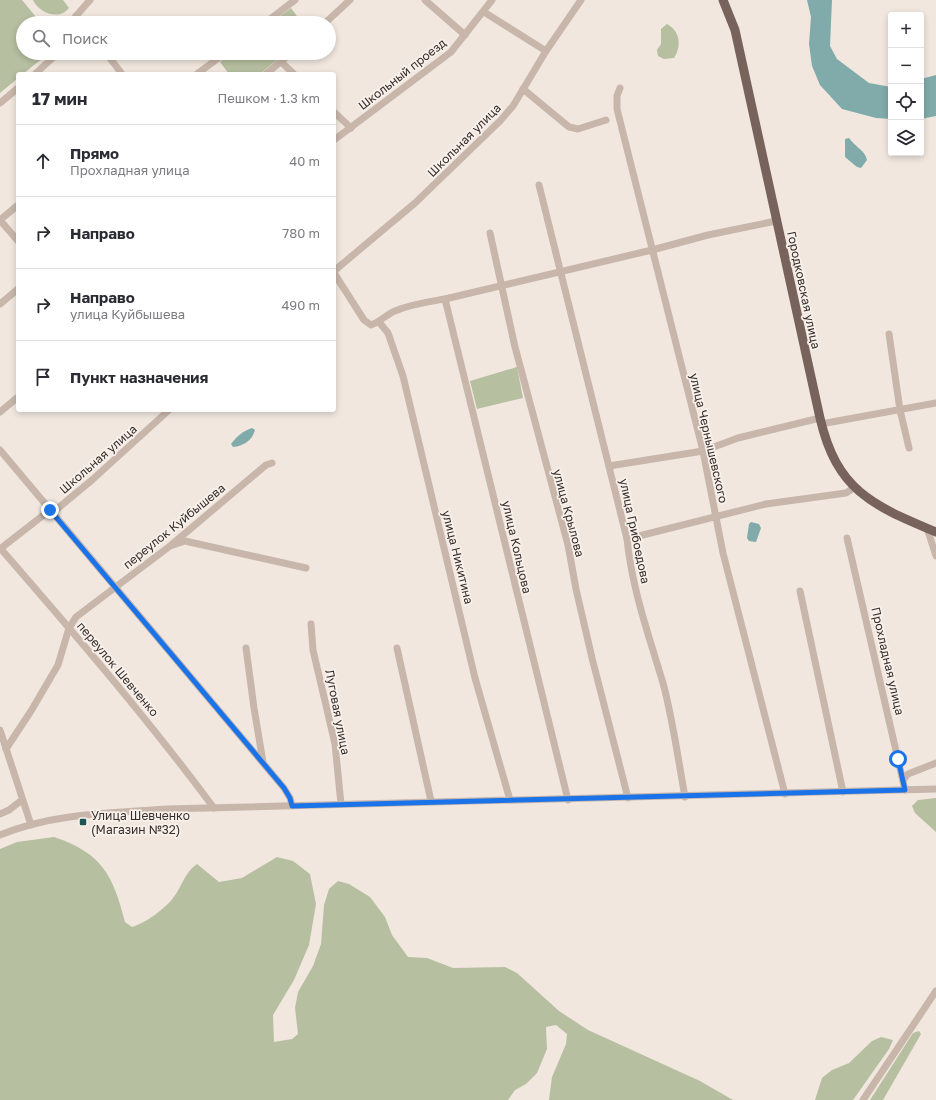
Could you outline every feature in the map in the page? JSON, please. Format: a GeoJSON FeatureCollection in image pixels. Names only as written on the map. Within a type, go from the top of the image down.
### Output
{"type":"FeatureCollection","features":[{"type":"Feature","properties":{"kind":"main road","name":"Городковская улица"},"geometry":{"type":"LineString","coordinates":[[723,0],[737,37],[820,421],[828,448],[838,466],[854,488],[874,504],[936,532]]}},
{"type":"Feature","properties":{"kind":"street"},"geometry":{"type":"LineString","coordinates":[[76,16],[90,0]]}},
{"type":"Feature","properties":{"kind":"street"},"geometry":{"type":"LineString","coordinates":[[274,16],[295,0]]}},
{"type":"Feature","properties":{"kind":"street"},"geometry":{"type":"LineString","coordinates":[[425,0],[465,35]]}},
{"type":"Feature","properties":{"kind":"street","name":"Школьный проезд"},"geometry":{"type":"LineString","coordinates":[[336,139],[451,52],[492,0]]}},
{"type":"Feature","properties":{"kind":"street","name":"Школьная улица"},"geometry":{"type":"LineString","coordinates":[[336,270],[415,203],[500,121],[513,106],[546,51],[581,0]]}},
{"type":"Feature","properties":{"kind":"street"},"geometry":{"type":"LineString","coordinates":[[331,16],[345,1]]}},
{"type":"Feature","properties":{"kind":"street"},"geometry":{"type":"LineString","coordinates":[[484,12],[546,51]]}},
{"type":"Feature","properties":{"kind":"street"},"geometry":{"type":"LineString","coordinates":[[37,72],[50,60]]}},
{"type":"Feature","properties":{"kind":"street"},"geometry":{"type":"LineString","coordinates":[[111,60],[120,72]]}},
{"type":"Feature","properties":{"kind":"street"},"geometry":{"type":"LineString","coordinates":[[200,72],[216,60]]}},
{"type":"Feature","properties":{"kind":"street"},"geometry":{"type":"LineString","coordinates":[[268,72],[281,62],[292,72]]}},
{"type":"Feature","properties":{"kind":"street","name":"улица Чернышевского"},"geometry":{"type":"LineString","coordinates":[[620,88],[617,96],[617,109],[703,451],[716,518],[738,615],[785,794]]}},
{"type":"Feature","properties":{"kind":"street"},"geometry":{"type":"LineString","coordinates":[[523,89],[569,128],[578,129],[606,120]]}},
{"type":"Feature","properties":{"kind":"street"},"geometry":{"type":"LineString","coordinates":[[0,103],[16,90]]}},
{"type":"Feature","properties":{"kind":"street"},"geometry":{"type":"LineString","coordinates":[[336,114],[351,128]]}},
{"type":"Feature","properties":{"kind":"street","name":"улица Грибоедова"},"geometry":{"type":"LineString","coordinates":[[539,185],[628,539],[629,557],[637,594],[652,652],[663,684],[685,797]]}},
{"type":"Feature","properties":{"kind":"street"},"geometry":{"type":"LineString","coordinates":[[16,207],[0,220],[16,239]]}},
{"type":"Feature","properties":{"kind":"street"},"geometry":{"type":"LineString","coordinates":[[336,275],[364,320],[371,325],[379,322],[394,311],[415,304],[445,299],[561,270],[652,250],[708,234],[776,221]]}},
{"type":"Feature","properties":{"kind":"street","name":"улица Крылова"},"geometry":{"type":"LineString","coordinates":[[490,233],[515,347],[568,545],[576,589],[592,658],[628,798]]}},
{"type":"Feature","properties":{"kind":"street"},"geometry":{"type":"LineString","coordinates":[[0,304],[16,291]]}},
{"type":"Feature","properties":{"kind":"street","name":"улица Кольцова"},"geometry":{"type":"LineString","coordinates":[[445,299],[568,800]]}},
{"type":"Feature","properties":{"kind":"street","name":"улица Никитина"},"geometry":{"type":"LineString","coordinates":[[379,322],[388,333],[403,376],[475,678],[510,800]]}},
{"type":"Feature","properties":{"kind":"street"},"geometry":{"type":"LineString","coordinates":[[889,334],[900,410],[909,448]]}},
{"type":"Feature","properties":{"kind":"street"},"geometry":{"type":"LineString","coordinates":[[0,412],[16,399]]}},
{"type":"Feature","properties":{"kind":"street"},"geometry":{"type":"LineString","coordinates":[[610,466],[703,451],[738,438],[820,421],[900,410],[936,403]]}},
{"type":"Feature","properties":{"kind":"street","name":"Школьная улица"},"geometry":{"type":"LineString","coordinates":[[0,549],[50,510],[56,509],[92,480],[167,412]]}},
{"type":"Feature","properties":{"kind":"street"},"geometry":{"type":"LineString","coordinates":[[0,450],[264,763],[270,773],[284,788],[290,798],[292,806]]}},
{"type":"Feature","properties":{"kind":"street","name":"переулок Куйбышева"},"geometry":{"type":"LineString","coordinates":[[7,753],[58,665],[69,628],[76,617],[115,586],[170,546],[266,465],[272,463]]}},
{"type":"Feature","properties":{"kind":"street"},"geometry":{"type":"LineString","coordinates":[[628,539],[716,518],[766,504],[846,493],[854,488]]}},
{"type":"Feature","properties":{"kind":"street"},"geometry":{"type":"LineString","coordinates":[[927,528],[936,556]]}},
{"type":"Feature","properties":{"kind":"street","name":"Прохладная улица"},"geometry":{"type":"LineString","coordinates":[[847,538],[905,790]]}},
{"type":"Feature","properties":{"kind":"street"},"geometry":{"type":"LineString","coordinates":[[170,546],[185,541],[306,568]]}},
{"type":"Feature","properties":{"kind":"street","name":"переулок Шевченко"},"geometry":{"type":"LineString","coordinates":[[0,549],[69,628],[171,750],[214,808]]}},
{"type":"Feature","properties":{"kind":"street"},"geometry":{"type":"LineString","coordinates":[[800,591],[843,792]]}},
{"type":"Feature","properties":{"kind":"street","name":"Луговая улица"},"geometry":{"type":"LineString","coordinates":[[311,624],[313,650],[335,744],[341,804]]}},
{"type":"Feature","properties":{"kind":"street"},"geometry":{"type":"LineString","coordinates":[[246,648],[254,708],[264,763]]}},
{"type":"Feature","properties":{"kind":"street"},"geometry":{"type":"LineString","coordinates":[[397,648],[431,801]]}},
{"type":"Feature","properties":{"kind":"street"},"geometry":{"type":"LineString","coordinates":[[0,730],[31,825]]}},
{"type":"Feature","properties":{"kind":"street"},"geometry":{"type":"LineString","coordinates":[[0,759],[7,753]]}},
{"type":"Feature","properties":{"kind":"street"},"geometry":{"type":"LineString","coordinates":[[903,780],[908,774],[936,763]]}},
{"type":"Feature","properties":{"kind":"street"},"geometry":{"type":"LineString","coordinates":[[0,835],[31,825],[96,814],[214,808],[431,801],[685,797],[936,789]]}},
{"type":"Feature","properties":{"kind":"street"},"geometry":{"type":"LineString","coordinates":[[0,814],[9,810],[22,800]]}},
{"type":"Feature","properties":{"kind":"street"},"geometry":{"type":"LineString","coordinates":[[863,1100],[936,991]]}},
{"type":"Feature","properties":{"kind":"green space"},"geometry":{"type":"Polygon","coordinates":[[[0,0],[22,0],[35,16],[16,16],[16,60],[40,60],[25,72],[16,72],[16,80],[0,93],[0,0]]]}},
{"type":"Feature","properties":{"kind":"green space"},"geometry":{"type":"Polygon","coordinates":[[[33,0],[63,0],[69,8],[60,14],[50,14],[40,9],[33,0]]]}},
{"type":"Feature","properties":{"kind":"green space"},"geometry":{"type":"Polygon","coordinates":[[[291,8],[297,16],[280,16],[291,8]]]}},
{"type":"Feature","properties":{"kind":"green space"},"geometry":{"type":"Polygon","coordinates":[[[667,24],[675,31],[679,44],[674,58],[664,59],[658,56],[657,50],[661,44],[661,29],[667,24]]]}},
{"type":"Feature","properties":{"kind":"green space"},"geometry":{"type":"Polygon","coordinates":[[[223,60],[277,60],[262,72],[228,72],[220,62],[223,60]]]}},
{"type":"Feature","properties":{"kind":"green space"},"geometry":{"type":"Polygon","coordinates":[[[517,367],[523,398],[477,409],[470,381],[517,367]]]}},
{"type":"Feature","properties":{"kind":"green space"},"geometry":{"type":"Polygon","coordinates":[[[936,798],[936,832],[915,813],[912,806],[918,800],[936,798]]]}},
{"type":"Feature","properties":{"kind":"green space"},"geometry":{"type":"Polygon","coordinates":[[[54,837],[84,850],[103,868],[116,891],[125,922],[132,927],[148,919],[170,902],[186,876],[197,864],[219,882],[242,878],[277,857],[293,861],[310,874],[316,904],[309,945],[294,980],[273,1015],[274,1042],[292,1039],[298,1034],[295,1008],[298,992],[313,966],[321,944],[324,905],[329,889],[338,881],[349,884],[370,897],[385,917],[392,935],[408,957],[427,958],[453,968],[505,967],[517,973],[559,1011],[588,1030],[700,1081],[733,1100],[549,1100],[552,1077],[566,1044],[567,1034],[556,1025],[546,1027],[547,1049],[537,1073],[526,1084],[515,1090],[508,1100],[0,1100],[0,849],[17,842],[54,837]]]}},
{"type":"Feature","properties":{"kind":"green space"},"geometry":{"type":"Polygon","coordinates":[[[919,1031],[921,1034],[883,1100],[870,1100],[913,1033],[919,1031]]]}},
{"type":"Feature","properties":{"kind":"green space"},"geometry":{"type":"Polygon","coordinates":[[[881,1037],[893,1040],[889,1049],[853,1100],[815,1100],[822,1078],[832,1070],[849,1063],[872,1041],[881,1037]]]}},
{"type":"Feature","properties":{"kind":"water"},"geometry":{"type":"Polygon","coordinates":[[[807,0],[832,0],[830,46],[837,59],[869,83],[888,86],[888,119],[876,118],[842,109],[820,85],[812,66],[809,44],[811,17],[807,0]]]}},
{"type":"Feature","properties":{"kind":"water"},"geometry":{"type":"Polygon","coordinates":[[[936,75],[936,116],[924,118],[924,84],[924,78],[936,75]]]}},
{"type":"Feature","properties":{"kind":"water"},"geometry":{"type":"Polygon","coordinates":[[[849,138],[866,157],[867,160],[861,168],[857,167],[845,157],[845,139],[849,138]]]}},
{"type":"Feature","properties":{"kind":"water"},"geometry":{"type":"Polygon","coordinates":[[[252,428],[255,430],[254,434],[249,440],[244,444],[233,447],[231,444],[243,432],[252,428]]]}},
{"type":"Feature","properties":{"kind":"water"},"geometry":{"type":"Polygon","coordinates":[[[751,522],[759,524],[761,528],[756,542],[749,541],[747,538],[749,524],[751,522]]]}},
{"type":"Feature","properties":{"kind":"place","name":"Улица Шевченко (Магазин №32)"},"geometry":{"type":"Point","coordinates":[83,822]}},
{"type":"Feature","properties":{"kind":"route"},"geometry":{"type":"LineString","coordinates":[[50,510],[198,687],[264,763],[270,773],[284,788],[290,798],[292,806],[431,801],[568,800],[905,790],[898,759]]}}]}
